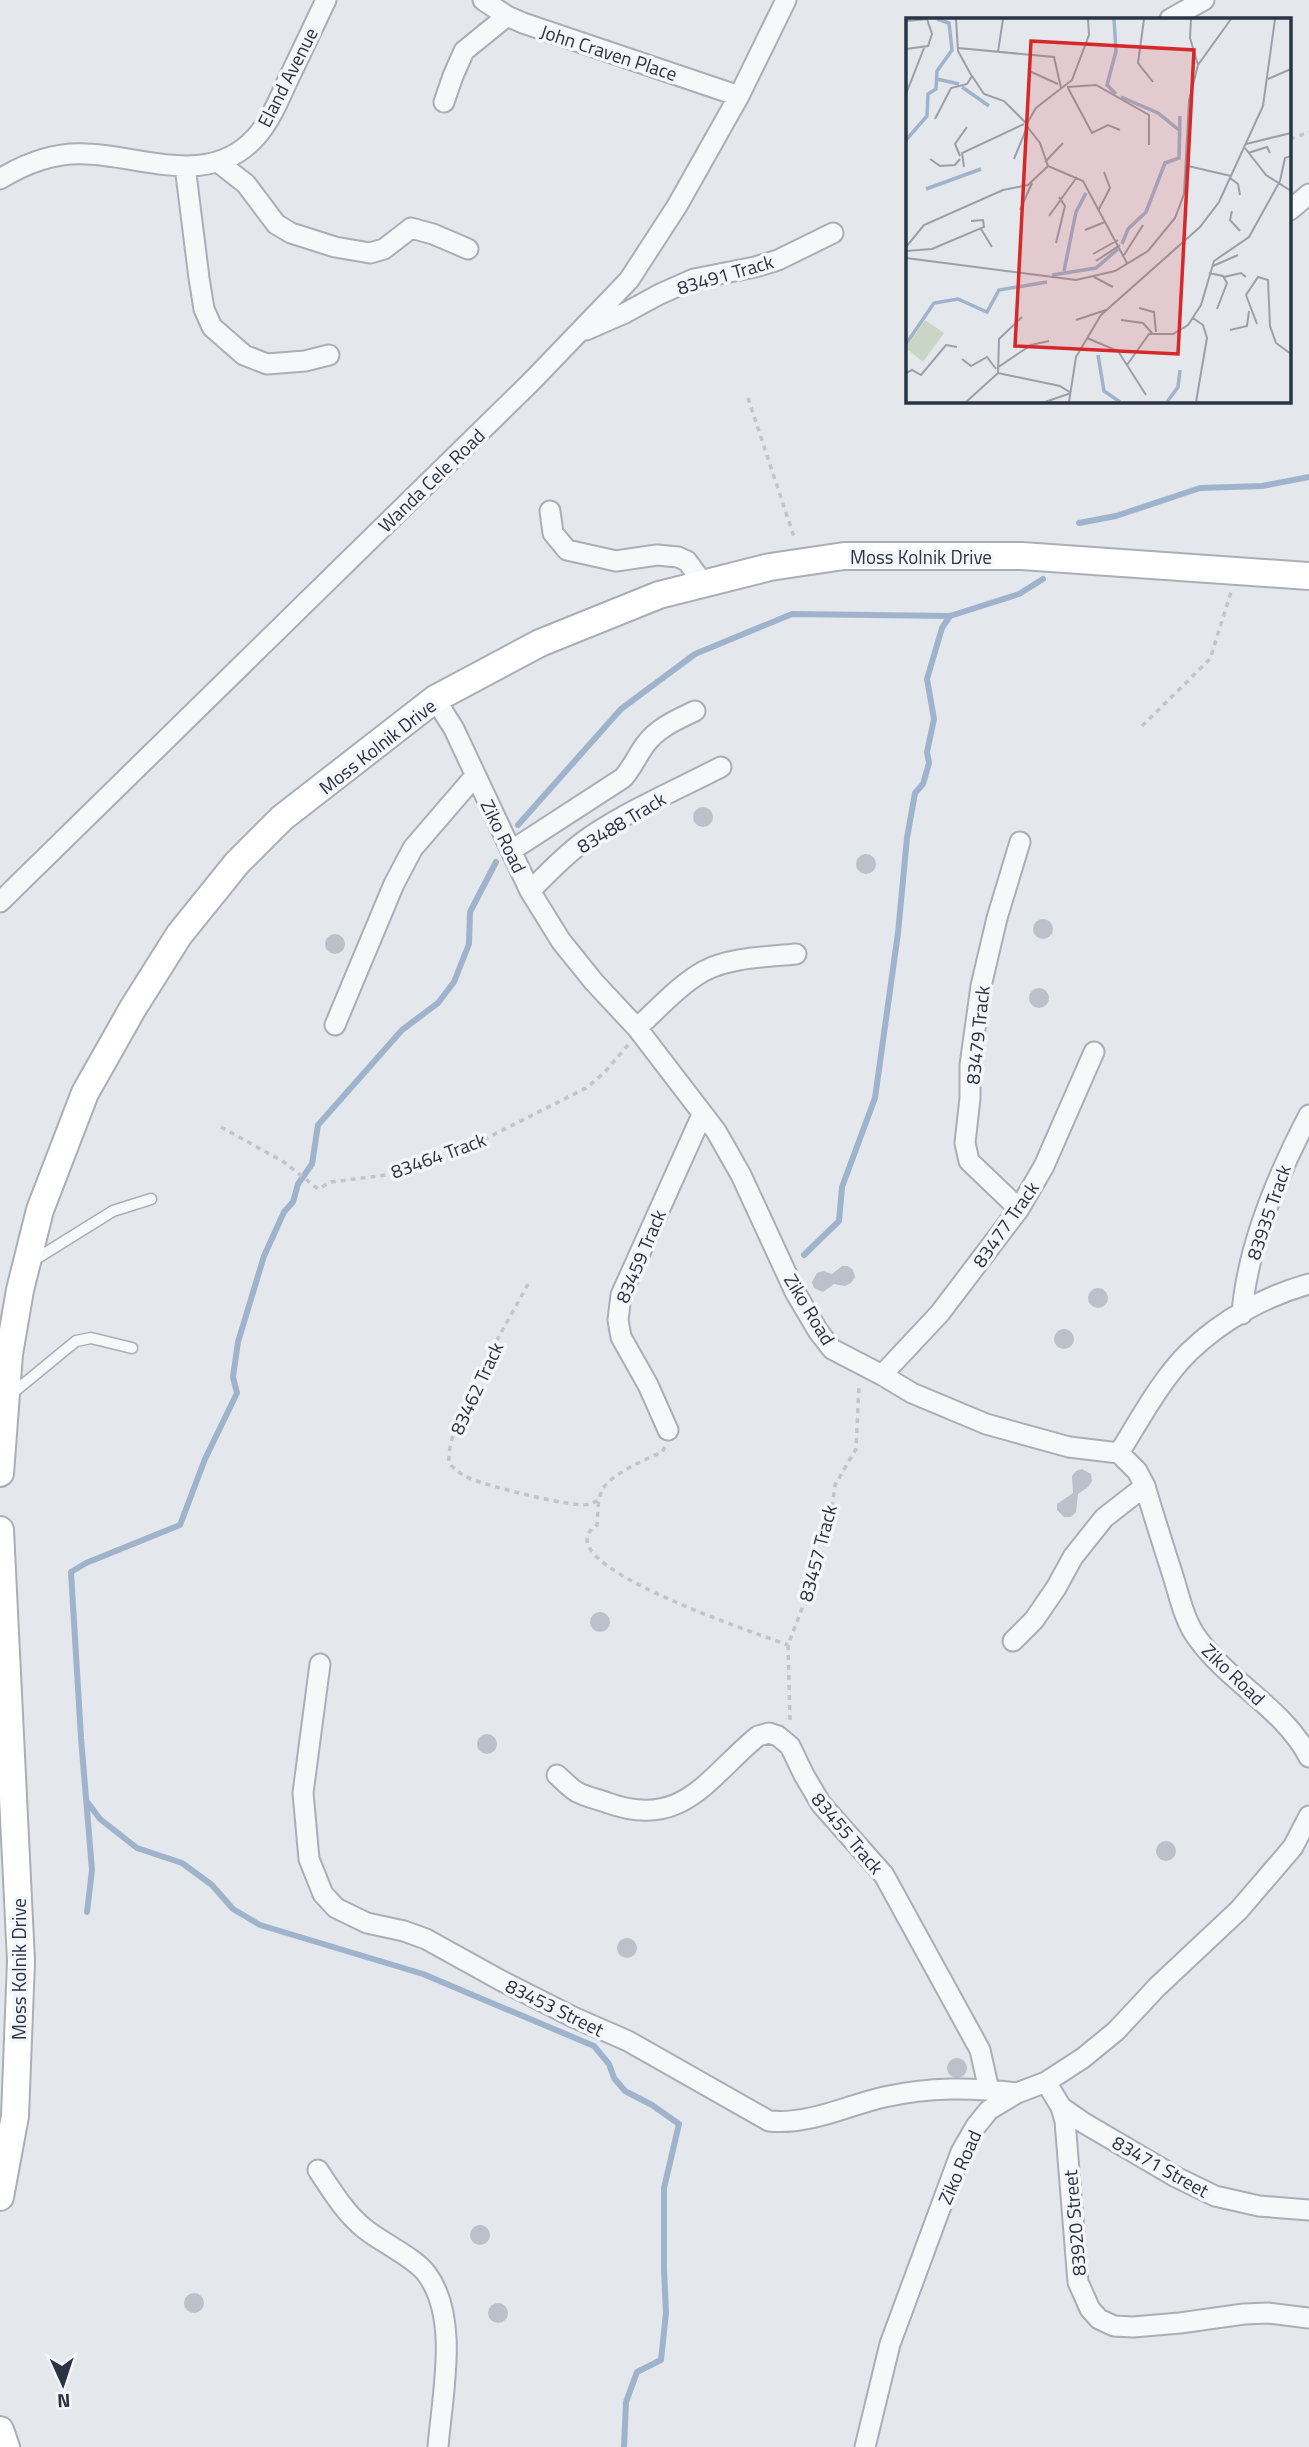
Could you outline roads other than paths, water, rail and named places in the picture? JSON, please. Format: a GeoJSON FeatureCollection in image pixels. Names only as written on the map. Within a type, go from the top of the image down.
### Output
{"type":"FeatureCollection","features":[{"type":"Feature","properties":{"kind":"main road","name":"Moss Kolnik Drive"},"geometry":{"type":"LineString","coordinates":[[0,1473],[9,1354],[26,1265],[40,1210],[85,1093],[133,1008],[179,935],[237,863],[282,818],[435,699],[540,643],[659,595],[770,567],[844,556],[1021,556],[1309,576]]}},
{"type":"Feature","properties":{"kind":"main road","name":"Moss Kolnik Drive"},"geometry":{"type":"LineString","coordinates":[[0,1530],[21,1961],[15,2116],[0,2197]]}},
{"type":"Feature","properties":{"kind":"main road"},"geometry":{"type":"LineString","coordinates":[[0,2430],[6,2447]]}},
{"type":"Feature","properties":{"kind":"street","name":"Eland Avenue"},"geometry":{"type":"LineString","coordinates":[[0,179],[14,170],[47,158],[85,154],[173,167],[218,162],[243,151],[264,125],[326,0]]}},
{"type":"Feature","properties":{"kind":"street","name":"John Craven Place"},"geometry":{"type":"LineString","coordinates":[[483,0],[507,16],[739,96]]}},
{"type":"Feature","properties":{"kind":"street","name":"Wanda Cele Road"},"geometry":{"type":"LineString","coordinates":[[0,902],[579,333],[629,280],[677,206],[739,96],[786,0]]}},
{"type":"Feature","properties":{"kind":"street"},"geometry":{"type":"LineString","coordinates":[[1172,18],[1204,0]]}},
{"type":"Feature","properties":{"kind":"street"},"geometry":{"type":"LineString","coordinates":[[444,102],[464,51],[507,16]]}},
{"type":"Feature","properties":{"kind":"street"},"geometry":{"type":"LineString","coordinates":[[218,162],[246,184],[276,224],[291,233],[335,247],[370,253],[384,249],[411,228],[468,249]]}},
{"type":"Feature","properties":{"kind":"street"},"geometry":{"type":"LineString","coordinates":[[185,166],[204,309],[212,327],[244,355],[267,364],[305,361],[329,355]]}},
{"type":"Feature","properties":{"kind":"street"},"geometry":{"type":"LineString","coordinates":[[1292,208],[1309,194]]}},
{"type":"Feature","properties":{"kind":"street","name":"83491 Track"},"geometry":{"type":"LineString","coordinates":[[579,333],[694,279],[778,260],[833,233]]}},
{"type":"Feature","properties":{"kind":"street"},"geometry":{"type":"LineString","coordinates":[[550,512],[552,533],[568,550],[616,562],[657,555],[678,556],[687,561],[703,583]]}},
{"type":"Feature","properties":{"kind":"street","name":"Ziko Road"},"geometry":{"type":"LineString","coordinates":[[435,699],[454,729],[530,891],[561,941],[594,982],[637,1028],[729,1152],[796,1292],[818,1331],[832,1349],[912,1393],[986,1424],[1069,1447],[1119,1453],[1137,1471],[1144,1486],[1185,1614],[1197,1638],[1221,1666],[1282,1721],[1309,1755]]}},
{"type":"Feature","properties":{"kind":"street"},"geometry":{"type":"LineString","coordinates":[[512,850],[623,778],[645,745],[664,726],[695,711]]}},
{"type":"Feature","properties":{"kind":"street","name":"83488 Track"},"geometry":{"type":"LineString","coordinates":[[530,891],[559,862],[590,837],[721,767]]}},
{"type":"Feature","properties":{"kind":"street"},"geometry":{"type":"LineString","coordinates":[[335,1025],[394,884],[413,848],[475,776]]}},
{"type":"Feature","properties":{"kind":"street","name":"83479 Track"},"geometry":{"type":"LineString","coordinates":[[1019,1209],[969,1161],[965,1143],[970,1098],[970,1065],[981,986],[997,918],[1020,842]]}},
{"type":"Feature","properties":{"kind":"street"},"geometry":{"type":"LineString","coordinates":[[637,1028],[671,996],[706,970],[723,964],[796,954]]}},
{"type":"Feature","properties":{"kind":"street","name":"83477 Track"},"geometry":{"type":"LineString","coordinates":[[876,1372],[940,1313],[1019,1209],[1044,1166],[1094,1052]]}},
{"type":"Feature","properties":{"kind":"street","name":"83459 Track"},"geometry":{"type":"LineString","coordinates":[[668,1430],[648,1385],[621,1337],[618,1306],[702,1115]]}},
{"type":"Feature","properties":{"kind":"street","name":"83935 Track"},"geometry":{"type":"LineString","coordinates":[[1242,1314],[1246,1279],[1280,1171],[1309,1115]]}},
{"type":"Feature","properties":{"kind":"street"},"geometry":{"type":"LineString","coordinates":[[1119,1453],[1154,1397],[1188,1353],[1223,1324],[1272,1296],[1309,1284]]}},
{"type":"Feature","properties":{"kind":"street"},"geometry":{"type":"LineString","coordinates":[[1013,1641],[1034,1620],[1073,1557],[1104,1518],[1144,1486]]}},
{"type":"Feature","properties":{"kind":"street","name":"83453 Street"},"geometry":{"type":"LineString","coordinates":[[320,1664],[303,1793],[309,1859],[323,1894],[336,1908],[367,1923],[404,1931],[444,1947],[512,1986],[628,2041],[769,2121],[785,2123],[803,2120],[887,2097],[930,2090],[974,2088],[1017,2093]]}},
{"type":"Feature","properties":{"kind":"street","name":"83455 Track"},"geometry":{"type":"LineString","coordinates":[[556,1775],[578,1793],[636,1811],[654,1810],[674,1806],[703,1787],[758,1735],[769,1733],[778,1736],[790,1746],[821,1804],[884,1875],[980,2050],[989,2090]]}},
{"type":"Feature","properties":{"kind":"street","name":"Ziko Road"},"geometry":{"type":"LineString","coordinates":[[865,2447],[890,2344],[961,2152],[976,2126],[989,2110],[1017,2093],[1046,2082],[1083,2058],[1116,2031],[1157,1987],[1239,1910],[1293,1847],[1309,1816]]}},
{"type":"Feature","properties":{"kind":"street","name":"83920 Street"},"geometry":{"type":"LineString","coordinates":[[1046,2082],[1061,2107],[1069,2157],[1078,2282],[1090,2309],[1099,2319],[1114,2326],[1133,2327],[1244,2314],[1268,2313],[1309,2318]]}},
{"type":"Feature","properties":{"kind":"street","name":"83471 Street"},"geometry":{"type":"LineString","coordinates":[[1061,2107],[1176,2177],[1215,2196],[1259,2206],[1309,2210]]}},
{"type":"Feature","properties":{"kind":"street"},"geometry":{"type":"LineString","coordinates":[[318,2170],[346,2210],[364,2228],[425,2271],[438,2294],[447,2342],[438,2447]]}},
{"type":"Feature","properties":{"kind":"lane"},"geometry":{"type":"LineString","coordinates":[[26,1265],[113,1211],[151,1199]]}},
{"type":"Feature","properties":{"kind":"lane"},"geometry":{"type":"LineString","coordinates":[[6,1399],[76,1341],[91,1338],[132,1348]]}},
{"type":"Feature","properties":{"kind":"waterway"},"geometry":{"type":"LineString","coordinates":[[1079,523],[1116,516],[1200,488],[1262,486],[1309,477]]}},
{"type":"Feature","properties":{"kind":"waterway"},"geometry":{"type":"LineString","coordinates":[[518,825],[621,709],[695,654],[792,614],[950,616],[1019,594],[1043,579]]}},
{"type":"Feature","properties":{"kind":"waterway"},"geometry":{"type":"LineString","coordinates":[[804,1255],[839,1221],[842,1187],[875,1098],[898,933],[907,838],[915,793],[923,784],[929,763],[927,752],[934,719],[927,679],[942,628],[950,616]]}},
{"type":"Feature","properties":{"kind":"waterway"},"geometry":{"type":"LineString","coordinates":[[87,1912],[92,1870],[71,1572],[86,1563],[180,1525],[205,1459],[237,1393],[233,1377],[238,1342],[264,1256],[284,1212],[293,1202],[298,1184],[312,1164],[318,1125],[402,1030],[438,1003],[454,982],[469,944],[470,912],[496,862]]}},
{"type":"Feature","properties":{"kind":"waterway"},"geometry":{"type":"LineString","coordinates":[[88,1803],[100,1819],[137,1848],[182,1863],[212,1885],[233,1909],[260,1925],[423,1974],[594,2046],[609,2064],[614,2078],[625,2091],[652,2105],[679,2124],[664,2188],[666,2313],[661,2360],[637,2372],[626,2402],[624,2447]]}}]}
